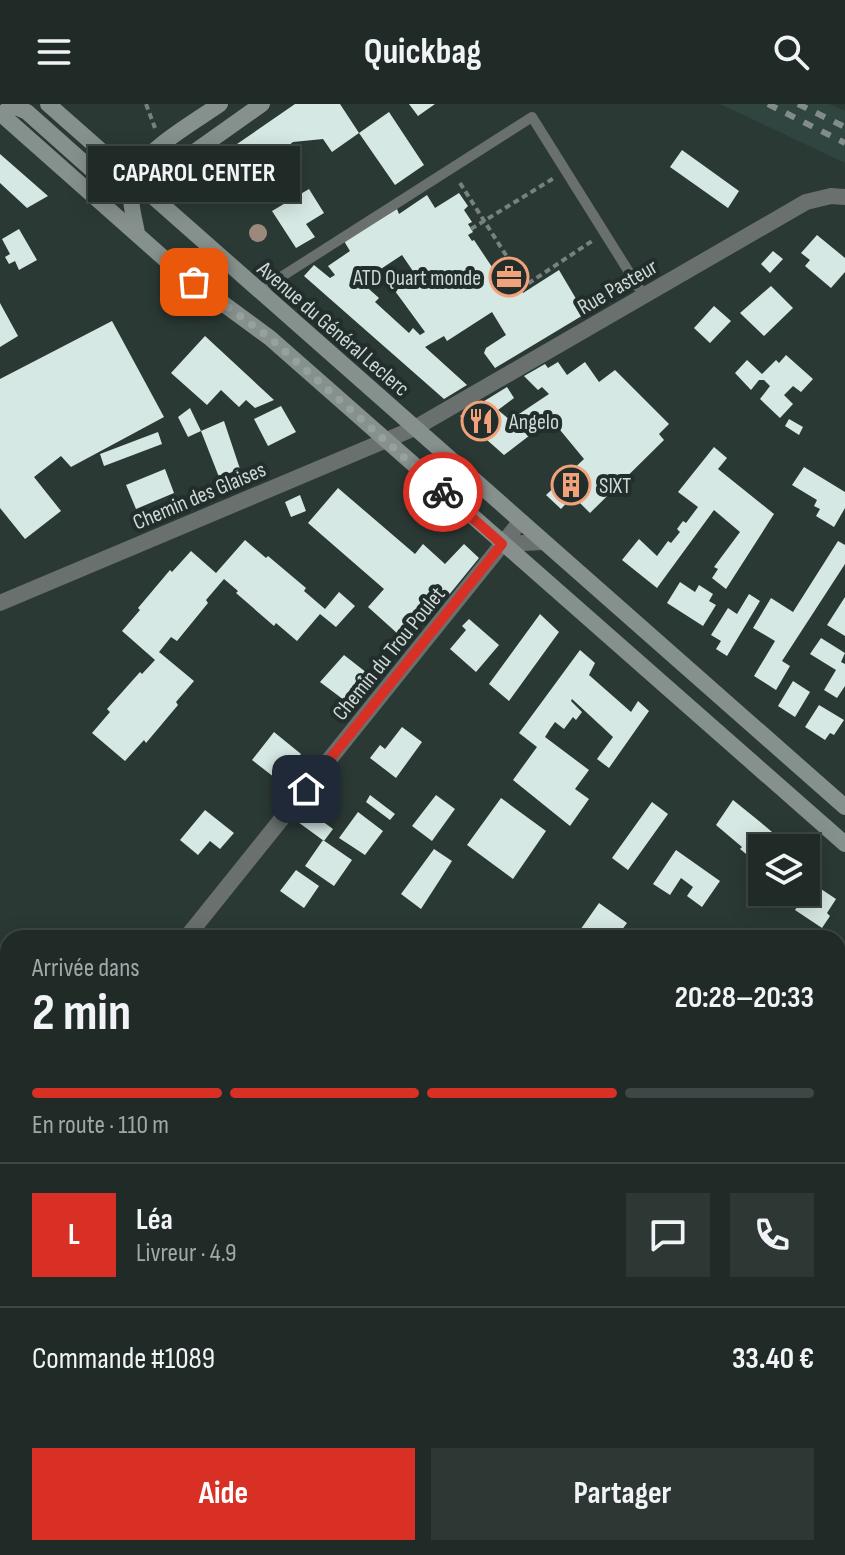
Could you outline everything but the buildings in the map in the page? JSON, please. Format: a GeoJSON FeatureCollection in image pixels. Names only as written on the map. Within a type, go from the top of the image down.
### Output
{"type":"FeatureCollection","features":[{"type":"Feature","properties":{"kind":"main road"},"geometry":{"type":"LineString","coordinates":[[9,104],[27,112],[98,174],[109,179],[132,179],[166,172],[262,104]]}},
{"type":"Feature","properties":{"kind":"main road","name":"Avenue du Général Leclerc"},"geometry":{"type":"LineString","coordinates":[[48,104],[845,807]]}},
{"type":"Feature","properties":{"kind":"main road"},"geometry":{"type":"LineString","coordinates":[[137,233],[132,209],[132,179],[149,157],[220,104]]}},
{"type":"Feature","properties":{"kind":"main road"},"geometry":{"type":"LineString","coordinates":[[0,113],[176,269],[270,338],[845,844]]}},
{"type":"Feature","properties":{"kind":"street","name":"Rue Pasteur"},"geometry":{"type":"LineString","coordinates":[[415,428],[806,202],[831,196],[845,197]]}},
{"type":"Feature","properties":{"kind":"street","name":"Chemin des Glaises"},"geometry":{"type":"LineString","coordinates":[[0,603],[415,428]]}},
{"type":"Feature","properties":{"kind":"street"},"geometry":{"type":"LineString","coordinates":[[502,544],[520,522]]}},
{"type":"Feature","properties":{"kind":"street"},"geometry":{"type":"LineString","coordinates":[[502,544],[543,542]]}},
{"type":"Feature","properties":{"kind":"street","name":"Chemin du Trou Poulet"},"geometry":{"type":"LineString","coordinates":[[192,930],[502,544]]}},
{"type":"Feature","properties":{"kind":"lane"},"geometry":{"type":"LineString","coordinates":[[259,291],[532,117],[644,296]]}},
{"type":"Feature","properties":{"kind":"path"},"geometry":{"type":"LineString","coordinates":[[146,104],[157,136]]}},
{"type":"Feature","properties":{"kind":"path"},"geometry":{"type":"LineString","coordinates":[[451,168],[523,287],[604,233]]}},
{"type":"Feature","properties":{"kind":"path"},"geometry":{"type":"LineString","coordinates":[[471,229],[566,171]]}},
{"type":"Feature","properties":{"kind":"shaded area"},"geometry":{"type":"Polygon","coordinates":[[[720,104],[829,104],[845,111],[845,163],[720,104]]]}},
{"type":"Feature","properties":{"kind":"railway"},"geometry":{"type":"LineString","coordinates":[[768,104],[845,143]]}},
{"type":"Feature","properties":{"kind":"railway"},"geometry":{"type":"LineString","coordinates":[[798,104],[845,127]]}},
{"type":"Feature","properties":{"kind":"way so far"},"geometry":{"type":"LineString","coordinates":[[194,282],[270,338],[443,492]]}},
{"type":"Feature","properties":{"kind":"place","name":"ATD Quart monde"},"geometry":{"type":"Point","coordinates":[509,277]}},
{"type":"Feature","properties":{"kind":"place","name":"CAPAROL CENTER"},"geometry":{"type":"Point","coordinates":[194,282]}},
{"type":"Feature","properties":{"kind":"place","name":"Angelo"},"geometry":{"type":"Point","coordinates":[481,421]}},
{"type":"Feature","properties":{"kind":"place","name":"SIXT"},"geometry":{"type":"Point","coordinates":[571,485]}},
{"type":"Feature","properties":{"kind":"route"},"geometry":{"type":"LineString","coordinates":[[306,789],[502,544],[443,492]]}}]}
